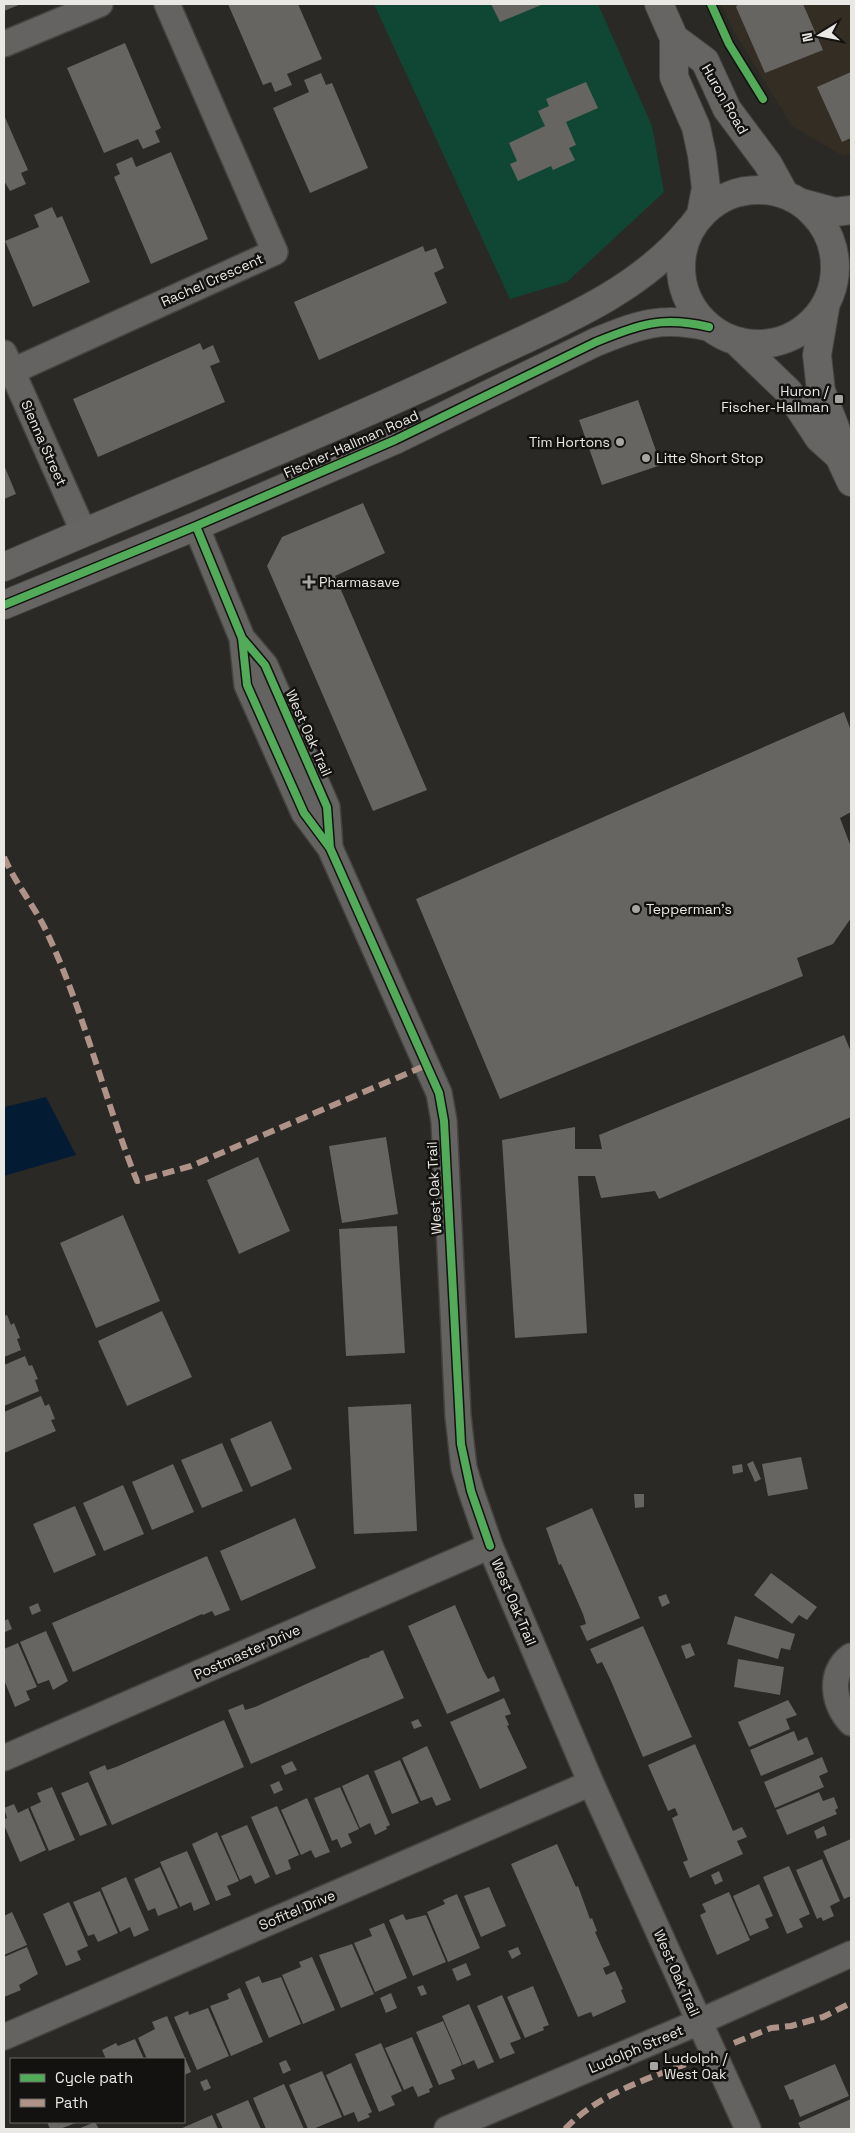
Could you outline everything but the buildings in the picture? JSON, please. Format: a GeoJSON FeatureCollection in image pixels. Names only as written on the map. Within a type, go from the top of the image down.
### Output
{"type":"FeatureCollection","features":[{"type":"Feature","properties":{"kind":"main road"},"geometry":{"type":"LineString","coordinates":[[660,4],[674,38],[674,77],[696,128],[706,188],[696,221],[682,250],[681,274],[686,296],[696,313],[709,327],[738,343],[788,391],[819,438],[839,456]]}},
{"type":"Feature","properties":{"kind":"main road","name":"Huron Road"},"geometry":{"type":"LineString","coordinates":[[674,38],[704,61],[728,109],[793,198]]}},
{"type":"Feature","properties":{"kind":"main road"},"geometry":{"type":"LineString","coordinates":[[696,221],[725,196],[754,189],[793,198],[835,212],[851,210]]}},
{"type":"Feature","properties":{"kind":"main road"},"geometry":{"type":"LineString","coordinates":[[738,343],[764,345],[782,341],[806,328],[825,308],[843,278],[830,238],[819,218],[793,198]]}},
{"type":"Feature","properties":{"kind":"main road","name":"Fischer-Hallman Road"},"geometry":{"type":"LineString","coordinates":[[4,567],[374,411],[588,308],[632,282],[672,252],[696,221]]}},
{"type":"Feature","properties":{"kind":"main road"},"geometry":{"type":"LineString","coordinates":[[825,308],[817,355],[819,377],[827,410],[836,430],[839,456],[851,482]]}},
{"type":"Feature","properties":{"kind":"main road","name":"Fischer-Hallman Road"},"geometry":{"type":"LineString","coordinates":[[4,605],[196,526],[395,440],[596,342],[629,328],[666,321],[686,322],[709,327]]}},
{"type":"Feature","properties":{"kind":"main road"},"geometry":{"type":"LineString","coordinates":[[196,526],[210,504],[242,491],[252,464]]}},
{"type":"Feature","properties":{"kind":"street"},"geometry":{"type":"LineString","coordinates":[[4,44],[100,4]]}},
{"type":"Feature","properties":{"kind":"street","name":"Rachel Crescent"},"geometry":{"type":"LineString","coordinates":[[6,366],[276,252],[167,4]]}},
{"type":"Feature","properties":{"kind":"street","name":"Sienna Street"},"geometry":{"type":"LineString","coordinates":[[6,366],[84,533]]}},
{"type":"Feature","properties":{"kind":"street","name":"West Oak Trail"},"geometry":{"type":"LineString","coordinates":[[196,526],[242,638],[265,665],[327,807],[330,848],[439,1092],[444,1121],[461,1444],[470,1491],[490,1546],[591,1783],[748,2129]]}},
{"type":"Feature","properties":{"kind":"street","name":"Postmaster Drive"},"geometry":{"type":"LineString","coordinates":[[4,1758],[490,1546]]}},
{"type":"Feature","properties":{"kind":"street"},"geometry":{"type":"LineString","coordinates":[[851,1656],[839,1671],[835,1685],[836,1700],[842,1713],[851,1723]]}},
{"type":"Feature","properties":{"kind":"street","name":"Sofitel Drive"},"geometry":{"type":"LineString","coordinates":[[4,2036],[591,1783]]}},
{"type":"Feature","properties":{"kind":"street","name":"Ludolph Street"},"geometry":{"type":"LineString","coordinates":[[448,2129],[699,2022],[851,1954]]}},
{"type":"Feature","properties":{"kind":"shaded area"},"geometry":{"type":"Polygon","coordinates":[[[721,4],[851,4],[851,153],[843,156],[792,126],[733,30],[721,4]]]}},
{"type":"Feature","properties":{"kind":"green space"},"geometry":{"type":"Polygon","coordinates":[[[374,4],[598,4],[652,126],[664,192],[567,282],[510,299],[374,4]]]}},
{"type":"Feature","properties":{"kind":"water"},"geometry":{"type":"Polygon","coordinates":[[[46,1097],[76,1155],[4,1176],[4,1107],[46,1097]]]}},
{"type":"Feature","properties":{"kind":"marked path"},"geometry":{"type":"LineString","coordinates":[[4,857],[39,917],[62,967],[137,1181],[191,1166],[427,1065]]}},
{"type":"Feature","properties":{"kind":"marked path"},"geometry":{"type":"LineString","coordinates":[[734,2043],[771,2028],[791,2026],[823,2017],[851,2003]]}},
{"type":"Feature","properties":{"kind":"marked path"},"geometry":{"type":"LineString","coordinates":[[565,2129],[592,2106],[608,2097],[640,2081],[691,2062]]}},
{"type":"Feature","properties":{"kind":"cycle path"},"geometry":{"type":"LineString","coordinates":[[711,4],[729,44],[763,99]]}},
{"type":"Feature","properties":{"kind":"cycle path"},"geometry":{"type":"LineString","coordinates":[[4,605],[196,526],[395,440],[596,342],[639,326],[664,322],[678,322],[709,327]]}},
{"type":"Feature","properties":{"kind":"cycle path"},"geometry":{"type":"LineString","coordinates":[[196,526],[242,638],[247,685],[304,813],[330,848],[439,1093],[444,1121],[461,1444],[471,1491],[490,1546]]}},
{"type":"Feature","properties":{"kind":"cycle path"},"geometry":{"type":"LineString","coordinates":[[242,638],[265,665],[327,807],[330,848]]}},
{"type":"Feature","properties":{"kind":"place","name":"Huron / Fischer-Hallman"},"geometry":{"type":"Point","coordinates":[839,399]}},
{"type":"Feature","properties":{"kind":"place","name":"Tim Hortons"},"geometry":{"type":"Point","coordinates":[620,442]}},
{"type":"Feature","properties":{"kind":"place","name":"Litte Short Stop"},"geometry":{"type":"Point","coordinates":[646,458]}},
{"type":"Feature","properties":{"kind":"place","name":"Pharmasave"},"geometry":{"type":"Point","coordinates":[309,582]}},
{"type":"Feature","properties":{"kind":"place","name":"Tepperman's"},"geometry":{"type":"Point","coordinates":[636,909]}},
{"type":"Feature","properties":{"kind":"place","name":"Ludolph / West Oak"},"geometry":{"type":"Point","coordinates":[654,2066]}}]}
